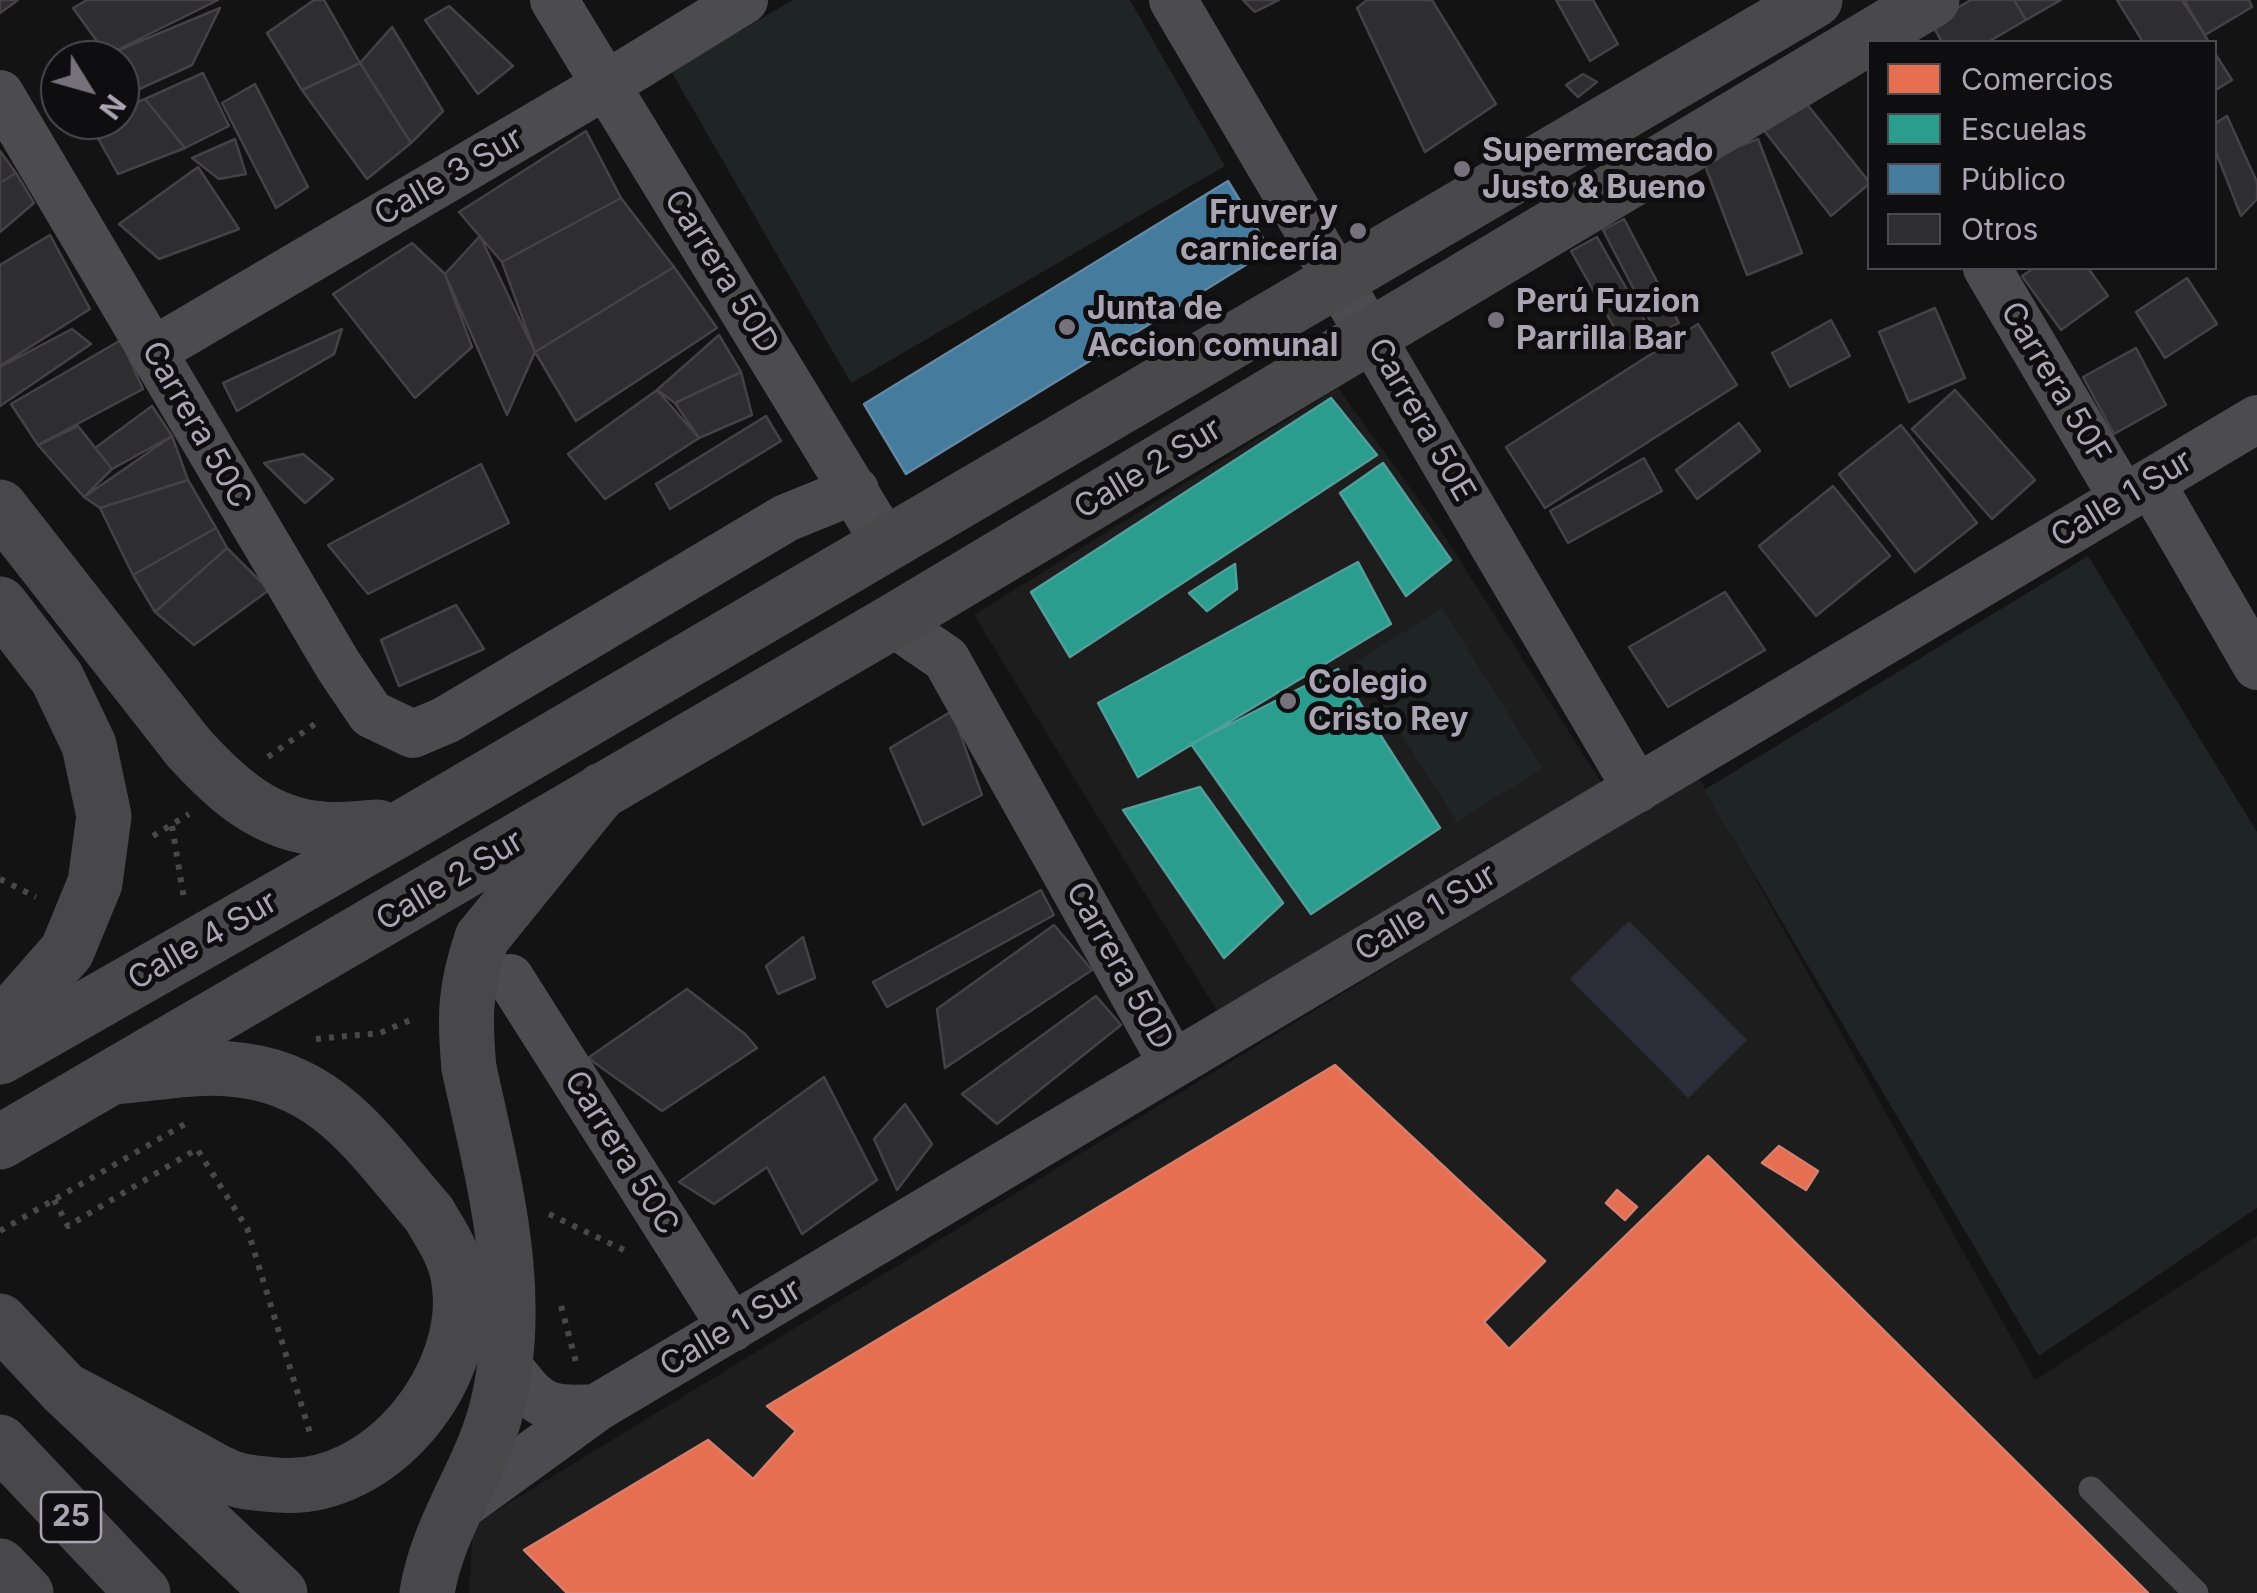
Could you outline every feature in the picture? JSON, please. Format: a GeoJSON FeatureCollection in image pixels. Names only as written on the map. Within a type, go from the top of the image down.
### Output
{"type":"FeatureCollection","features":[{"type":"Feature","properties":{"kind":"highway"},"geometry":{"type":"LineString","coordinates":[[0,507],[188,747],[224,787],[260,812],[322,829],[390,830]]}},
{"type":"Feature","properties":{"kind":"highway"},"geometry":{"type":"LineString","coordinates":[[0,604],[57,678],[89,745],[104,816],[95,882],[67,951],[0,1027]]}},
{"type":"Feature","properties":{"kind":"highway"},"geometry":{"type":"LineString","coordinates":[[427,1593],[454,1511],[495,1417],[511,1316],[500,1209],[469,1068],[467,981],[496,958],[602,790]]}},
{"type":"Feature","properties":{"kind":"highway"},"geometry":{"type":"LineString","coordinates":[[64,1389],[234,1479],[282,1486],[326,1480],[372,1460],[405,1431],[436,1387],[452,1350],[459,1315],[458,1276],[447,1245],[428,1214],[344,1116],[308,1090],[274,1074],[226,1068],[114,1076]]}},
{"type":"Feature","properties":{"kind":"highway"},"geometry":{"type":"LineString","coordinates":[[0,1321],[64,1389],[280,1593]]}},
{"type":"Feature","properties":{"kind":"highway","name":"25"},"geometry":{"type":"LineString","coordinates":[[0,1442],[143,1593]]}},
{"type":"Feature","properties":{"kind":"highway","name":"25"},"geometry":{"type":"LineString","coordinates":[[0,1566],[26,1593]]}},
{"type":"Feature","properties":{"kind":"main road","name":"Calle 2 Sur"},"geometry":{"type":"LineString","coordinates":[[390,830],[1815,0]]}},
{"type":"Feature","properties":{"kind":"main road","name":"Calle 2 Sur"},"geometry":{"type":"LineString","coordinates":[[114,1076],[892,622],[1370,335],[1852,38],[1932,0]]}},
{"type":"Feature","properties":{"kind":"main road","name":"Calle 4 Sur"},"geometry":{"type":"LineString","coordinates":[[0,1057],[390,830]]}},
{"type":"Feature","properties":{"kind":"main road"},"geometry":{"type":"LineString","coordinates":[[0,1142],[114,1076]]}},
{"type":"Feature","properties":{"kind":"street","name":"Carrera 50D"},"geometry":{"type":"LineString","coordinates":[[554,0],[886,544]]}},
{"type":"Feature","properties":{"kind":"street","name":"Calle 3 Sur"},"geometry":{"type":"LineString","coordinates":[[153,351],[744,0]]}},
{"type":"Feature","properties":{"kind":"street","name":"Carrera 50E"},"geometry":{"type":"LineString","coordinates":[[1174,0],[1637,788]]}},
{"type":"Feature","properties":{"kind":"street","name":"Carrera 50C"},"geometry":{"type":"LineString","coordinates":[[0,94],[338,666],[371,714],[413,734],[446,720],[786,518],[855,490]]}},
{"type":"Feature","properties":{"kind":"street","name":"Carrera 50F"},"geometry":{"type":"LineString","coordinates":[[1988,270],[2257,666]]}},
{"type":"Feature","properties":{"kind":"street","name":"Calle 1 Sur"},"geometry":{"type":"LineString","coordinates":[[454,1511],[596,1408],[2257,419]]}},
{"type":"Feature","properties":{"kind":"street"},"geometry":{"type":"LineString","coordinates":[[946,660],[950,587]]}},
{"type":"Feature","properties":{"kind":"street","name":"Carrera 50D"},"geometry":{"type":"LineString","coordinates":[[892,622],[946,660],[1174,1064]]}},
{"type":"Feature","properties":{"kind":"street","name":"Carrera 50C"},"geometry":{"type":"LineString","coordinates":[[496,958],[732,1328]]}},
{"type":"Feature","properties":{"kind":"street"},"geometry":{"type":"LineString","coordinates":[[505,1362],[524,1388],[546,1407],[596,1408]]}},
{"type":"Feature","properties":{"kind":"lane"},"geometry":{"type":"LineString","coordinates":[[2091,1489],[2196,1593]]}},
{"type":"Feature","properties":{"kind":"path"},"geometry":{"type":"LineString","coordinates":[[172,826],[184,902]]}},
{"type":"Feature","properties":{"kind":"path"},"geometry":{"type":"LineString","coordinates":[[0,1231],[187,1122],[204,1116]]}},
{"type":"Feature","properties":{"kind":"path"},"geometry":{"type":"LineString","coordinates":[[54,1200],[68,1226],[197,1149],[247,1228],[326,1480]]}},
{"type":"Feature","properties":{"kind":"shaded area"},"geometry":{"type":"Polygon","coordinates":[[[793,0],[1130,0],[1225,166],[851,383],[671,71],[793,0]]]}},
{"type":"Feature","properties":{"kind":"shaded area","name":"Colegio Cristo Rey"},"geometry":{"type":"Polygon","coordinates":[[[1338,388],[1440,529],[1604,787],[1222,1019],[974,615],[1338,388]]]}},
{"type":"Feature","properties":{"kind":"shaded area"},"geometry":{"type":"Polygon","coordinates":[[[2088,556],[2257,832],[2257,1208],[2039,1356],[1704,790],[2088,556]]]}},
{"type":"Feature","properties":{"kind":"shaded area"},"geometry":{"type":"Polygon","coordinates":[[[1442,608],[1542,768],[1457,822],[1356,662],[1442,608]]]}},
{"type":"Feature","properties":{"kind":"shaded area"},"geometry":{"type":"Polygon","coordinates":[[[1698,776],[2035,1380],[2257,1236],[2257,1593],[469,1593],[473,1525],[1698,776]]]}},
{"type":"Feature","properties":{"kind":"shaded area"},"geometry":{"type":"Polygon","coordinates":[[[1629,921],[1747,1040],[1688,1098],[1570,979],[1629,921]]]}},
{"type":"Feature","properties":{"kind":"building: Comercios"},"geometry":{"type":"Polygon","coordinates":[[[1335,1065],[1545,1261],[1484,1322],[1509,1349],[1708,1156],[2148,1593],[567,1593],[524,1550],[708,1440],[753,1479],[796,1431],[767,1406],[1335,1065]]]}},
{"type":"Feature","properties":{"kind":"building: Comercios"},"geometry":{"type":"Polygon","coordinates":[[[1779,1146],[1818,1171],[1806,1190],[1762,1163],[1779,1146]]]}},
{"type":"Feature","properties":{"kind":"building: Comercios"},"geometry":{"type":"Polygon","coordinates":[[[1617,1190],[1637,1207],[1625,1220],[1606,1203],[1617,1190]]]}},
{"type":"Feature","properties":{"kind":"building: Escuelas"},"geometry":{"type":"Polygon","coordinates":[[[1331,398],[1377,455],[1070,657],[1031,592],[1331,398]]]}},
{"type":"Feature","properties":{"kind":"building: Escuelas"},"geometry":{"type":"Polygon","coordinates":[[[1383,463],[1451,560],[1406,596],[1340,493],[1383,463]]]}},
{"type":"Feature","properties":{"kind":"building: Escuelas"},"geometry":{"type":"Polygon","coordinates":[[[1358,562],[1391,624],[1138,777],[1098,703],[1358,562]]]}},
{"type":"Feature","properties":{"kind":"building: Escuelas"},"geometry":{"type":"Polygon","coordinates":[[[1235,564],[1237,589],[1207,611],[1189,593],[1235,564]]]}},
{"type":"Feature","properties":{"kind":"building: Escuelas"},"geometry":{"type":"Polygon","coordinates":[[[1338,669],[1440,828],[1311,914],[1191,744],[1338,669]]]}},
{"type":"Feature","properties":{"kind":"building: Escuelas"},"geometry":{"type":"Polygon","coordinates":[[[1200,787],[1283,903],[1224,958],[1123,810],[1200,787]]]}},
{"type":"Feature","properties":{"kind":"building: Público","name":"Junta de Accion comunal"},"geometry":{"type":"Polygon","coordinates":[[[1228,181],[1270,250],[906,474],[864,404],[1228,181]]]}},
{"type":"Feature","properties":{"kind":"building: Otros"},"geometry":{"type":"Polygon","coordinates":[[[0,0],[18,0],[0,13],[0,0]]]}},
{"type":"Feature","properties":{"kind":"building: Otros"},"geometry":{"type":"Polygon","coordinates":[[[87,0],[218,0],[137,40],[96,40],[73,8],[87,0]]]}},
{"type":"Feature","properties":{"kind":"building: Otros"},"geometry":{"type":"Polygon","coordinates":[[[314,0],[324,0],[360,63],[302,90],[267,33],[314,0]]]}},
{"type":"Feature","properties":{"kind":"building: Otros"},"geometry":{"type":"Polygon","coordinates":[[[1243,0],[1279,0],[1255,12],[1243,0]]]}},
{"type":"Feature","properties":{"kind":"building: Otros"},"geometry":{"type":"Polygon","coordinates":[[[1367,0],[1432,0],[1496,104],[1425,152],[1357,8],[1367,0]]]}},
{"type":"Feature","properties":{"kind":"building: Otros"},"geometry":{"type":"Polygon","coordinates":[[[1556,0],[1593,0],[1618,44],[1590,61],[1556,0]]]}},
{"type":"Feature","properties":{"kind":"building: Otros"},"geometry":{"type":"Polygon","coordinates":[[[1971,0],[2014,0],[2026,20],[1991,40],[1941,40],[1931,23],[1971,0]]]}},
{"type":"Feature","properties":{"kind":"building: Otros"},"geometry":{"type":"Polygon","coordinates":[[[2014,0],[2061,0],[2026,20],[2014,0]]]}},
{"type":"Feature","properties":{"kind":"building: Otros"},"geometry":{"type":"Polygon","coordinates":[[[2117,0],[2182,0],[2208,40],[2142,40],[2117,0]]]}},
{"type":"Feature","properties":{"kind":"building: Otros"},"geometry":{"type":"Polygon","coordinates":[[[2184,0],[2249,0],[2252,7],[2205,35],[2184,0]]]}},
{"type":"Feature","properties":{"kind":"building: Otros"},"geometry":{"type":"Polygon","coordinates":[[[449,6],[513,66],[478,94],[425,20],[449,6]]]}},
{"type":"Feature","properties":{"kind":"building: Otros"},"geometry":{"type":"Polygon","coordinates":[[[220,8],[192,65],[140,89],[140,41],[220,8]]]}},
{"type":"Feature","properties":{"kind":"building: Otros"},"geometry":{"type":"Polygon","coordinates":[[[392,27],[443,111],[411,143],[360,63],[392,27]]]}},
{"type":"Feature","properties":{"kind":"building: Otros"},"geometry":{"type":"Polygon","coordinates":[[[2217,57],[2232,80],[2217,89],[2217,57]]]}},
{"type":"Feature","properties":{"kind":"building: Otros"},"geometry":{"type":"Polygon","coordinates":[[[360,63],[411,143],[367,179],[302,90],[360,63]]]}},
{"type":"Feature","properties":{"kind":"building: Otros"},"geometry":{"type":"Polygon","coordinates":[[[203,73],[229,126],[185,148],[145,99],[203,73]]]}},
{"type":"Feature","properties":{"kind":"building: Otros"},"geometry":{"type":"Polygon","coordinates":[[[1583,74],[1597,82],[1578,97],[1566,85],[1583,74]]]}},
{"type":"Feature","properties":{"kind":"building: Otros"},"geometry":{"type":"Polygon","coordinates":[[[255,84],[308,187],[276,208],[222,103],[255,84]]]}},
{"type":"Feature","properties":{"kind":"building: Otros"},"geometry":{"type":"Polygon","coordinates":[[[1802,98],[1867,179],[1867,186],[1831,216],[1763,129],[1802,98]]]}},
{"type":"Feature","properties":{"kind":"building: Otros"},"geometry":{"type":"Polygon","coordinates":[[[145,99],[185,148],[118,174],[99,140],[140,140],[140,101],[145,99]]]}},
{"type":"Feature","properties":{"kind":"building: Otros"},"geometry":{"type":"Polygon","coordinates":[[[2227,116],[2257,182],[2257,199],[2241,216],[2217,155],[2217,122],[2227,116]]]}},
{"type":"Feature","properties":{"kind":"building: Otros"},"geometry":{"type":"Polygon","coordinates":[[[586,131],[621,198],[502,262],[459,212],[586,131]]]}},
{"type":"Feature","properties":{"kind":"building: Otros"},"geometry":{"type":"Polygon","coordinates":[[[235,139],[246,174],[219,179],[192,158],[235,139]]]}},
{"type":"Feature","properties":{"kind":"building: Otros"},"geometry":{"type":"Polygon","coordinates":[[[1758,139],[1802,253],[1747,275],[1703,160],[1758,139]]]}},
{"type":"Feature","properties":{"kind":"building: Otros"},"geometry":{"type":"Polygon","coordinates":[[[0,151],[16,173],[0,183],[0,151]]]}},
{"type":"Feature","properties":{"kind":"building: Otros"},"geometry":{"type":"Polygon","coordinates":[[[198,167],[239,229],[159,259],[119,224],[198,167]]]}},
{"type":"Feature","properties":{"kind":"building: Otros"},"geometry":{"type":"Polygon","coordinates":[[[16,173],[34,203],[0,232],[0,183],[16,173]]]}},
{"type":"Feature","properties":{"kind":"building: Otros"},"geometry":{"type":"Polygon","coordinates":[[[621,198],[674,267],[535,352],[502,262],[621,198]]]}},
{"type":"Feature","properties":{"kind":"building: Otros"},"geometry":{"type":"Polygon","coordinates":[[[1624,219],[1679,323],[1657,334],[1603,230],[1624,219]]]}},
{"type":"Feature","properties":{"kind":"building: Otros"},"geometry":{"type":"Polygon","coordinates":[[[50,235],[90,309],[0,366],[0,265],[50,235]]]}},
{"type":"Feature","properties":{"kind":"building: Otros"},"geometry":{"type":"Polygon","coordinates":[[[480,236],[535,352],[507,415],[445,274],[480,236]]]}},
{"type":"Feature","properties":{"kind":"building: Otros"},"geometry":{"type":"Polygon","coordinates":[[[1597,237],[1653,335],[1627,350],[1571,251],[1597,237]]]}},
{"type":"Feature","properties":{"kind":"building: Otros"},"geometry":{"type":"Polygon","coordinates":[[[412,243],[445,274],[472,347],[415,398],[333,294],[412,243]]]}},
{"type":"Feature","properties":{"kind":"building: Otros"},"geometry":{"type":"Polygon","coordinates":[[[674,267],[717,328],[576,421],[535,352],[674,267]]]}},
{"type":"Feature","properties":{"kind":"building: Otros"},"geometry":{"type":"Polygon","coordinates":[[[2031,270],[2089,270],[2108,296],[2061,330],[2022,276],[2031,270]]]}},
{"type":"Feature","properties":{"kind":"building: Otros"},"geometry":{"type":"Polygon","coordinates":[[[2187,278],[2217,324],[2165,358],[2136,312],[2187,278]]]}},
{"type":"Feature","properties":{"kind":"building: Otros"},"geometry":{"type":"Polygon","coordinates":[[[1935,308],[1965,378],[1909,402],[1879,332],[1935,308]]]}},
{"type":"Feature","properties":{"kind":"building: Otros"},"geometry":{"type":"Polygon","coordinates":[[[1831,320],[1850,356],[1790,387],[1772,353],[1831,320]]]}},
{"type":"Feature","properties":{"kind":"building: Otros"},"geometry":{"type":"Polygon","coordinates":[[[1698,324],[1737,385],[1545,508],[1506,447],[1698,324]]]}},
{"type":"Feature","properties":{"kind":"building: Otros"},"geometry":{"type":"Polygon","coordinates":[[[72,329],[91,344],[0,406],[0,367],[72,329]]]}},
{"type":"Feature","properties":{"kind":"building: Otros"},"geometry":{"type":"Polygon","coordinates":[[[342,329],[334,354],[237,411],[223,383],[342,329]]]}},
{"type":"Feature","properties":{"kind":"building: Otros"},"geometry":{"type":"Polygon","coordinates":[[[719,335],[741,372],[675,403],[657,390],[719,335]]]}},
{"type":"Feature","properties":{"kind":"building: Otros"},"geometry":{"type":"Polygon","coordinates":[[[121,340],[143,389],[38,445],[11,404],[121,340]]]}},
{"type":"Feature","properties":{"kind":"building: Otros"},"geometry":{"type":"Polygon","coordinates":[[[2136,348],[2166,405],[2114,434],[2083,377],[2136,348]]]}},
{"type":"Feature","properties":{"kind":"building: Otros"},"geometry":{"type":"Polygon","coordinates":[[[741,372],[752,415],[699,438],[675,403],[741,372]]]}},
{"type":"Feature","properties":{"kind":"building: Otros"},"geometry":{"type":"Polygon","coordinates":[[[657,390],[699,438],[605,499],[568,454],[657,390]]]}},
{"type":"Feature","properties":{"kind":"building: Otros"},"geometry":{"type":"Polygon","coordinates":[[[1955,390],[2035,480],[1992,519],[1912,429],[1955,390]]]}},
{"type":"Feature","properties":{"kind":"building: Otros"},"geometry":{"type":"Polygon","coordinates":[[[152,406],[172,436],[112,469],[95,448],[152,406]]]}},
{"type":"Feature","properties":{"kind":"building: Otros"},"geometry":{"type":"Polygon","coordinates":[[[766,416],[781,441],[670,509],[656,484],[766,416]]]}},
{"type":"Feature","properties":{"kind":"building: Otros"},"geometry":{"type":"Polygon","coordinates":[[[1739,423],[1760,451],[1697,499],[1676,470],[1739,423]]]}},
{"type":"Feature","properties":{"kind":"building: Otros"},"geometry":{"type":"Polygon","coordinates":[[[1901,425],[1977,523],[1915,572],[1839,474],[1901,425]]]}},
{"type":"Feature","properties":{"kind":"building: Otros"},"geometry":{"type":"Polygon","coordinates":[[[78,426],[112,469],[84,497],[38,445],[78,426]]]}},
{"type":"Feature","properties":{"kind":"building: Otros"},"geometry":{"type":"Polygon","coordinates":[[[172,436],[188,480],[100,508],[84,497],[172,436]]]}},
{"type":"Feature","properties":{"kind":"building: Otros"},"geometry":{"type":"Polygon","coordinates":[[[303,454],[333,479],[305,503],[264,463],[303,454]]]}},
{"type":"Feature","properties":{"kind":"building: Otros"},"geometry":{"type":"Polygon","coordinates":[[[1644,458],[1662,491],[1568,543],[1550,511],[1644,458]]]}},
{"type":"Feature","properties":{"kind":"building: Otros"},"geometry":{"type":"Polygon","coordinates":[[[481,464],[509,523],[368,594],[328,545],[481,464]]]}},
{"type":"Feature","properties":{"kind":"building: Otros"},"geometry":{"type":"Polygon","coordinates":[[[188,480],[216,528],[133,575],[100,508],[188,480]]]}},
{"type":"Feature","properties":{"kind":"building: Otros"},"geometry":{"type":"Polygon","coordinates":[[[1833,486],[1890,556],[1816,616],[1759,546],[1833,486]]]}},
{"type":"Feature","properties":{"kind":"building: Otros"},"geometry":{"type":"Polygon","coordinates":[[[216,528],[227,548],[155,612],[133,575],[216,528]]]}},
{"type":"Feature","properties":{"kind":"building: Otros"},"geometry":{"type":"Polygon","coordinates":[[[227,548],[269,590],[194,645],[155,612],[227,548]]]}},
{"type":"Feature","properties":{"kind":"building: Otros"},"geometry":{"type":"Polygon","coordinates":[[[1725,592],[1765,650],[1668,707],[1629,647],[1725,592]]]}},
{"type":"Feature","properties":{"kind":"building: Otros"},"geometry":{"type":"Polygon","coordinates":[[[456,605],[484,649],[399,686],[381,640],[456,605]]]}},
{"type":"Feature","properties":{"kind":"building: Otros"},"geometry":{"type":"Polygon","coordinates":[[[952,711],[982,795],[923,825],[890,748],[952,711]]]}},
{"type":"Feature","properties":{"kind":"building: Otros"},"geometry":{"type":"Polygon","coordinates":[[[1041,890],[1054,915],[887,1007],[873,982],[1041,890]]]}},
{"type":"Feature","properties":{"kind":"building: Otros"},"geometry":{"type":"Polygon","coordinates":[[[1054,925],[1092,970],[945,1068],[937,1009],[1054,925]]]}},
{"type":"Feature","properties":{"kind":"building: Otros"},"geometry":{"type":"Polygon","coordinates":[[[803,937],[815,978],[778,994],[766,966],[803,937]]]}},
{"type":"Feature","properties":{"kind":"building: Otros"},"geometry":{"type":"Polygon","coordinates":[[[687,989],[757,1048],[662,1111],[588,1058],[687,989]]]}},
{"type":"Feature","properties":{"kind":"building: Otros"},"geometry":{"type":"Polygon","coordinates":[[[1096,996],[1121,1025],[997,1124],[962,1094],[1096,996]]]}},
{"type":"Feature","properties":{"kind":"building: Otros"},"geometry":{"type":"Polygon","coordinates":[[[824,1077],[877,1180],[802,1234],[767,1167],[714,1204],[679,1182],[824,1077]]]}},
{"type":"Feature","properties":{"kind":"building: Otros"},"geometry":{"type":"Polygon","coordinates":[[[905,1104],[932,1144],[897,1190],[874,1139],[905,1104]]]}},
{"type":"Feature","properties":{"kind":"place","name":"Supermercado Justo & Bueno"},"geometry":{"type":"Point","coordinates":[1462,169]}},
{"type":"Feature","properties":{"kind":"place","name":"Fruver y carnicería"},"geometry":{"type":"Point","coordinates":[1358,231]}},
{"type":"Feature","properties":{"kind":"place","name":"Perú Fuzion Parrilla Bar"},"geometry":{"type":"Point","coordinates":[1496,320]}},
{"type":"Feature","properties":{"kind":"place","name":"Junta de Accion comunal"},"geometry":{"type":"Point","coordinates":[1067,327]}},
{"type":"Feature","properties":{"kind":"place","name":"Colegio Cristo Rey"},"geometry":{"type":"Point","coordinates":[1288,701]}}]}
